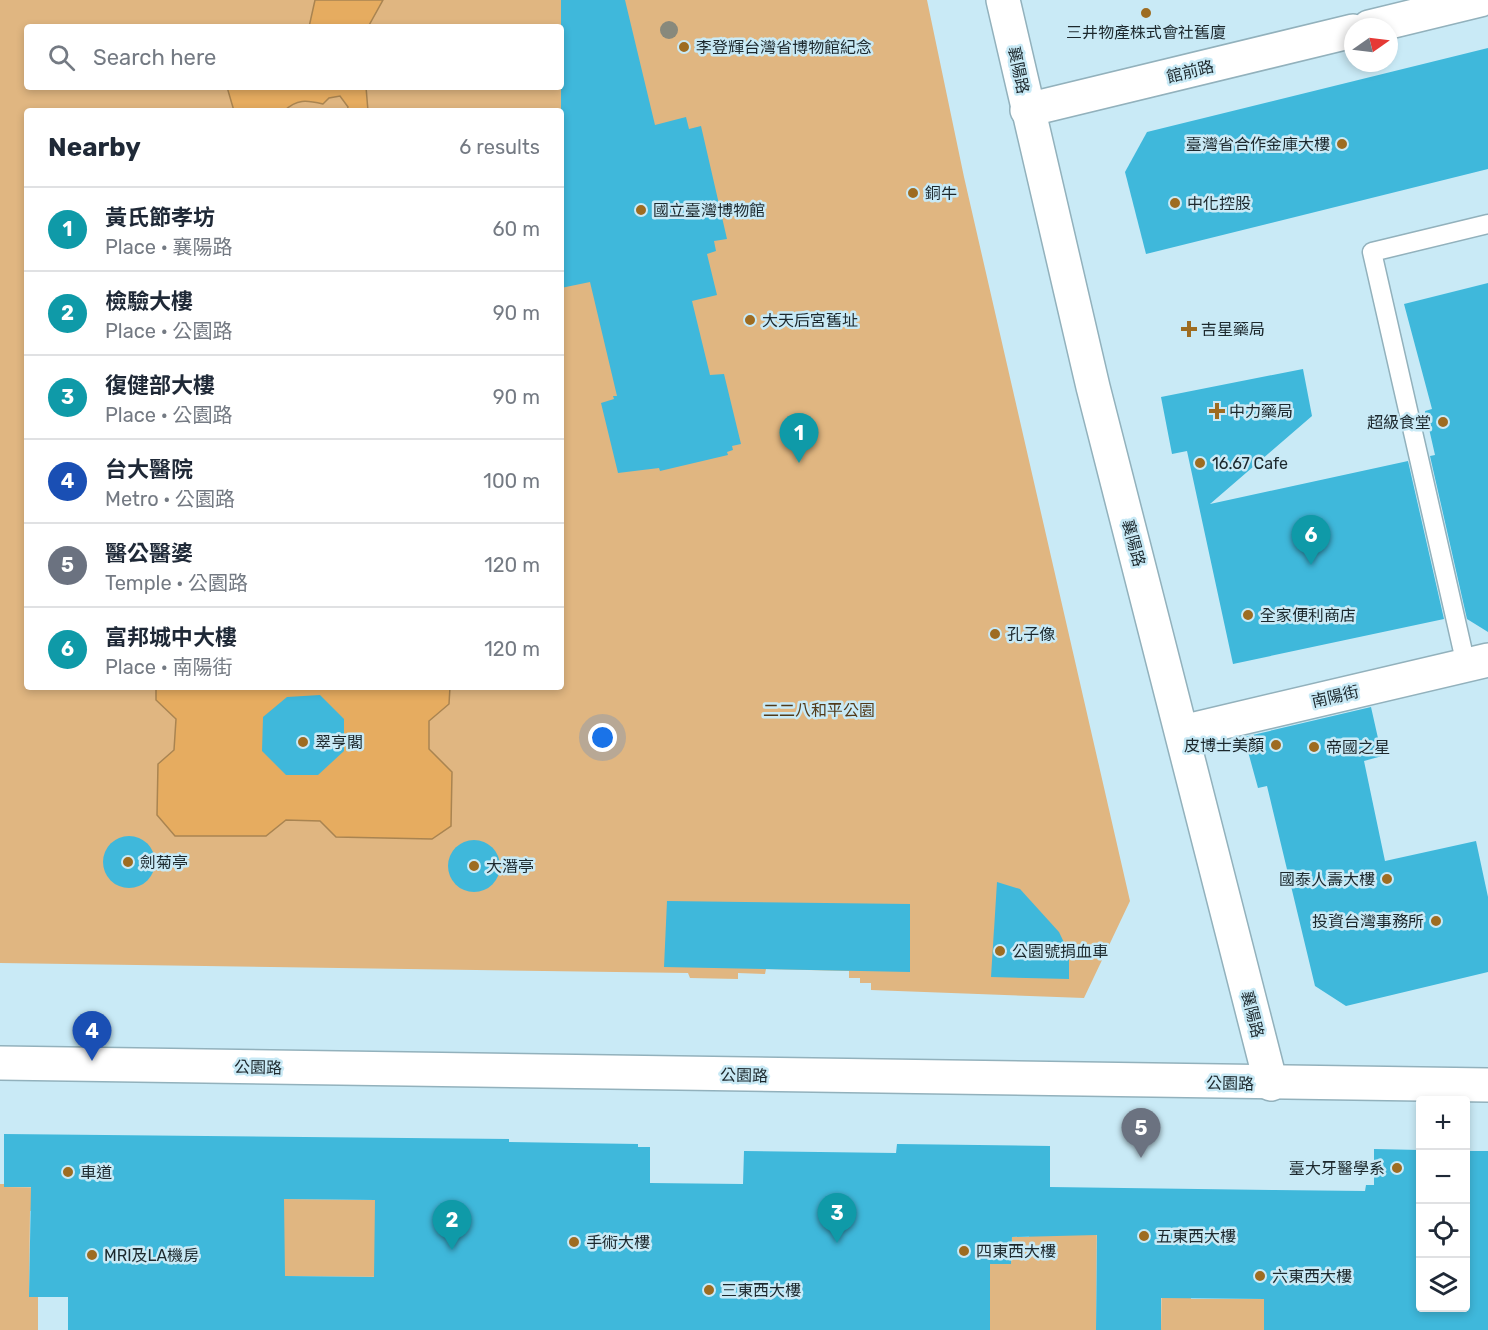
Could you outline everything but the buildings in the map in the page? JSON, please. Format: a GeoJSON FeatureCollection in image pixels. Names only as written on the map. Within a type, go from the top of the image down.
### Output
{"type":"FeatureCollection","features":[{"type":"Feature","properties":{"kind":"street","name":"襄陽路"},"geometry":{"type":"LineString","coordinates":[[1004,0],[1027,110],[1093,387],[1271,1084]]}},
{"type":"Feature","properties":{"kind":"street"},"geometry":{"type":"LineString","coordinates":[[1398,20],[1480,0]]}},
{"type":"Feature","properties":{"kind":"street","name":"館前路"},"geometry":{"type":"LineString","coordinates":[[1027,110],[1344,33]]}},
{"type":"Feature","properties":{"kind":"street","name":"南陽街"},"geometry":{"type":"LineString","coordinates":[[1182,732],[1477,663]]}},
{"type":"Feature","properties":{"kind":"street","name":"公園路"},"geometry":{"type":"LineString","coordinates":[[0,1063],[1271,1084],[1488,1085]]}},
{"type":"Feature","properties":{"kind":"lane"},"geometry":{"type":"LineString","coordinates":[[1477,663],[1372,252],[1488,224]]}},
{"type":"Feature","properties":{"kind":"green space","name":"二二八和平公園"},"geometry":{"type":"Polygon","coordinates":[[[0,0],[927,0],[964,177],[1130,901],[1084,998],[871,990],[871,983],[860,983],[860,978],[849,978],[849,971],[766,969],[765,974],[738,973],[738,979],[690,978],[688,973],[0,963],[0,0]]]}},
{"type":"Feature","properties":{"kind":"green space"},"geometry":{"type":"Polygon","coordinates":[[[0,1184],[4,1184],[4,1187],[87,1188],[87,1211],[30,1211],[29,1297],[38,1297],[38,1330],[0,1330],[0,1184]]]}},
{"type":"Feature","properties":{"kind":"green space"},"geometry":{"type":"Polygon","coordinates":[[[1030,1193],[1097,1212],[1096,1330],[990,1330],[990,1264],[1011,1264],[1012,1237],[1029,1237],[1030,1193]]]}},
{"type":"Feature","properties":{"kind":"green space"},"geometry":{"type":"Polygon","coordinates":[[[284,1199],[375,1200],[395,1277],[263,1276],[284,1199]]]}},
{"type":"Feature","properties":{"kind":"green space"},"geometry":{"type":"Polygon","coordinates":[[[1162,1260],[1191,1260],[1191,1299],[1264,1299],[1264,1330],[1161,1330],[1162,1260]]]}},
{"type":"Feature","properties":{"kind":"shaded area"},"geometry":{"type":"Polygon","coordinates":[[[315,0],[383,0],[370,24],[310,24],[315,0]]]}},
{"type":"Feature","properties":{"kind":"shaded area"},"geometry":{"type":"Polygon","coordinates":[[[228,90],[366,90],[368,108],[348,108],[340,96],[329,98],[323,104],[298,102],[288,108],[233,108],[228,90]]]}},
{"type":"Feature","properties":{"kind":"shaded area"},"geometry":{"type":"Polygon","coordinates":[[[156,690],[450,690],[449,704],[429,721],[429,749],[452,772],[451,826],[432,839],[336,837],[320,821],[286,820],[266,836],[175,836],[157,815],[158,764],[174,750],[176,719],[156,700],[156,690]]]}},
{"type":"Feature","properties":{"kind":"place","name":"三井物產株式會社舊廈"},"geometry":{"type":"Point","coordinates":[1146,13]}},
{"type":"Feature","properties":{"kind":"place","name":"李登輝台灣省博物館紀念"},"geometry":{"type":"Point","coordinates":[684,47]}},
{"type":"Feature","properties":{"kind":"place","name":"臺灣省合作金庫大樓"},"geometry":{"type":"Point","coordinates":[1342,144]}},
{"type":"Feature","properties":{"kind":"place","name":"銅牛"},"geometry":{"type":"Point","coordinates":[913,193]}},
{"type":"Feature","properties":{"kind":"place","name":"中化控股"},"geometry":{"type":"Point","coordinates":[1175,203]}},
{"type":"Feature","properties":{"kind":"place","name":"國立臺灣博物館"},"geometry":{"type":"Point","coordinates":[641,210]}},
{"type":"Feature","properties":{"kind":"place","name":"大天后宮舊址"},"geometry":{"type":"Point","coordinates":[750,320]}},
{"type":"Feature","properties":{"kind":"place","name":"吉星藥局"},"geometry":{"type":"Point","coordinates":[1189,329]}},
{"type":"Feature","properties":{"kind":"place","name":"中力藥局"},"geometry":{"type":"Point","coordinates":[1217,411]}},
{"type":"Feature","properties":{"kind":"place","name":"超級食堂"},"geometry":{"type":"Point","coordinates":[1443,422]}},
{"type":"Feature","properties":{"kind":"place","name":"黃氏節孝坊"},"geometry":{"type":"Point","coordinates":[799,463]}},
{"type":"Feature","properties":{"kind":"place","name":"16.67 Cafe"},"geometry":{"type":"Point","coordinates":[1200,463]}},
{"type":"Feature","properties":{"kind":"place","name":"富邦城中大樓"},"geometry":{"type":"Point","coordinates":[1311,565]}},
{"type":"Feature","properties":{"kind":"place","name":"全家便利商店"},"geometry":{"type":"Point","coordinates":[1248,615]}},
{"type":"Feature","properties":{"kind":"place","name":"孔子像"},"geometry":{"type":"Point","coordinates":[995,634]}},
{"type":"Feature","properties":{"kind":"place","name":"翠亨閣"},"geometry":{"type":"Point","coordinates":[303,742]}},
{"type":"Feature","properties":{"kind":"place","name":"皮博士美顏"},"geometry":{"type":"Point","coordinates":[1276,745]}},
{"type":"Feature","properties":{"kind":"place","name":"帝國之星"},"geometry":{"type":"Point","coordinates":[1314,747]}},
{"type":"Feature","properties":{"kind":"place","name":"劍菊亭"},"geometry":{"type":"Point","coordinates":[128,862]}},
{"type":"Feature","properties":{"kind":"place","name":"大潛亭"},"geometry":{"type":"Point","coordinates":[474,866]}},
{"type":"Feature","properties":{"kind":"place","name":"國泰人壽大樓"},"geometry":{"type":"Point","coordinates":[1387,879]}},
{"type":"Feature","properties":{"kind":"place","name":"投資台灣事務所"},"geometry":{"type":"Point","coordinates":[1436,921]}},
{"type":"Feature","properties":{"kind":"place","name":"公園號捐血車"},"geometry":{"type":"Point","coordinates":[1000,951]}},
{"type":"Feature","properties":{"kind":"place","name":"台大醫院"},"geometry":{"type":"Point","coordinates":[92,1061]}},
{"type":"Feature","properties":{"kind":"place","name":"醫公醫婆"},"geometry":{"type":"Point","coordinates":[1141,1158]}},
{"type":"Feature","properties":{"kind":"place","name":"臺大牙醫學系"},"geometry":{"type":"Point","coordinates":[1397,1168]}},
{"type":"Feature","properties":{"kind":"place","name":"車道"},"geometry":{"type":"Point","coordinates":[68,1172]}},
{"type":"Feature","properties":{"kind":"place","name":"五東西大樓"},"geometry":{"type":"Point","coordinates":[1144,1236]}},
{"type":"Feature","properties":{"kind":"place","name":"手術大樓"},"geometry":{"type":"Point","coordinates":[574,1242]}},
{"type":"Feature","properties":{"kind":"place","name":"復健部大樓"},"geometry":{"type":"Point","coordinates":[837,1243]}},
{"type":"Feature","properties":{"kind":"place","name":"檢驗大樓"},"geometry":{"type":"Point","coordinates":[452,1250]}},
{"type":"Feature","properties":{"kind":"place","name":"四東西大樓"},"geometry":{"type":"Point","coordinates":[964,1251]}},
{"type":"Feature","properties":{"kind":"place","name":"MRI及LA機房"},"geometry":{"type":"Point","coordinates":[92,1255]}},
{"type":"Feature","properties":{"kind":"place","name":"六東西大樓"},"geometry":{"type":"Point","coordinates":[1260,1276]}},
{"type":"Feature","properties":{"kind":"place","name":"三東西大樓"},"geometry":{"type":"Point","coordinates":[709,1290]}}]}
